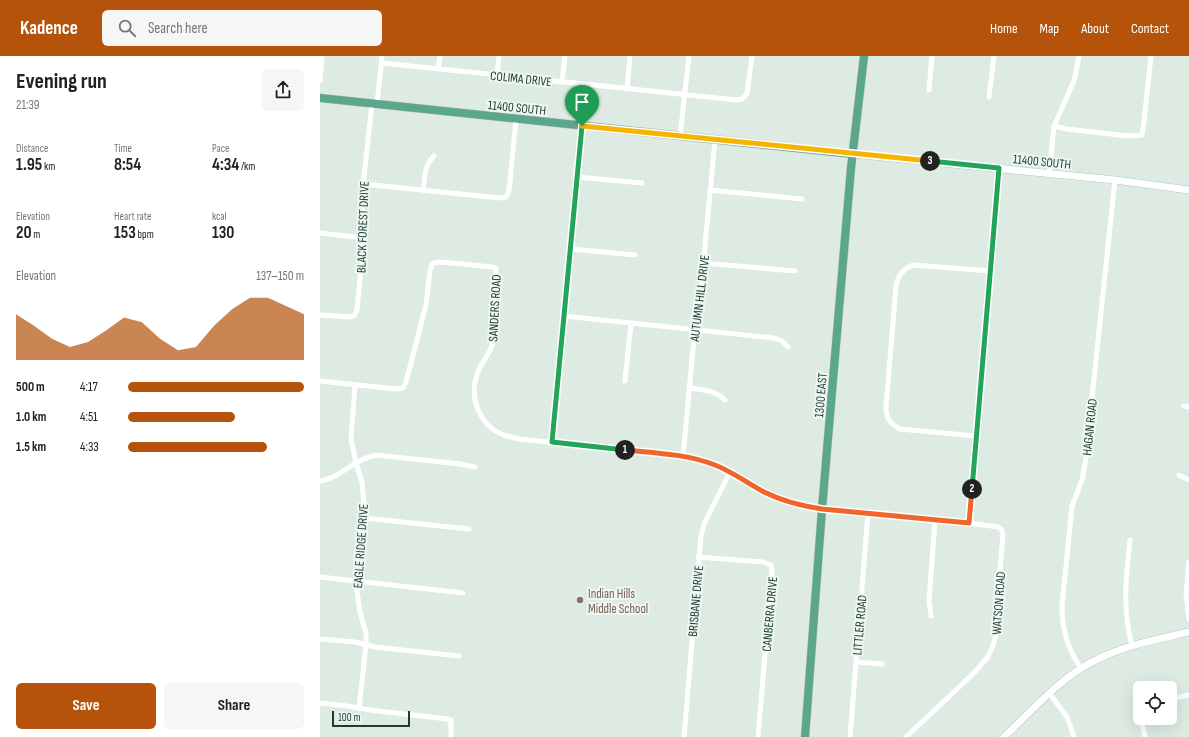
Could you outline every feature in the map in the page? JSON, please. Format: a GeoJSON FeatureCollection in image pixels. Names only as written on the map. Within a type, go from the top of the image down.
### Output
{"type":"FeatureCollection","features":[{"type":"Feature","properties":{"kind":"main road","name":"1300 EAST"},"geometry":{"type":"LineString","coordinates":[[805,737],[822,509],[853,154],[864,56]]}},
{"type":"Feature","properties":{"kind":"main road","name":"11400 SOUTH"},"geometry":{"type":"LineString","coordinates":[[320,98],[715,140],[1115,180],[1189,190]]}},
{"type":"Feature","properties":{"kind":"main road"},"geometry":{"type":"LineString","coordinates":[[1004,737],[1065,680],[1082,668],[1108,654],[1132,646],[1189,632]]}},
{"type":"Feature","properties":{"kind":"street"},"geometry":{"type":"LineString","coordinates":[[320,81],[322,56]]}},
{"type":"Feature","properties":{"kind":"street","name":"BLACK FOREST DRIVE"},"geometry":{"type":"LineString","coordinates":[[320,315],[347,318],[356,314],[364,238],[362,206],[364,184],[382,56]]}},
{"type":"Feature","properties":{"kind":"street"},"geometry":{"type":"LineString","coordinates":[[438,69],[440,56]]}},
{"type":"Feature","properties":{"kind":"street"},"geometry":{"type":"LineString","coordinates":[[497,75],[499,56]]}},
{"type":"Feature","properties":{"kind":"street"},"geometry":{"type":"LineString","coordinates":[[562,82],[564,56]]}},
{"type":"Feature","properties":{"kind":"street"},"geometry":{"type":"LineString","coordinates":[[627,88],[630,56]]}},
{"type":"Feature","properties":{"kind":"street"},"geometry":{"type":"LineString","coordinates":[[680,136],[689,56]]}},
{"type":"Feature","properties":{"kind":"street","name":"COLIMA DRIVE"},"geometry":{"type":"LineString","coordinates":[[382,63],[737,100],[742,99],[748,92],[752,56]]}},
{"type":"Feature","properties":{"kind":"street"},"geometry":{"type":"LineString","coordinates":[[929,90],[932,56]]}},
{"type":"Feature","properties":{"kind":"street"},"geometry":{"type":"LineString","coordinates":[[990,97],[994,56]]}},
{"type":"Feature","properties":{"kind":"street"},"geometry":{"type":"LineString","coordinates":[[1049,174],[1054,126],[1074,81],[1079,56]]}},
{"type":"Feature","properties":{"kind":"street"},"geometry":{"type":"LineString","coordinates":[[1054,126],[1067,129],[1128,136],[1142,135],[1151,56]]}},
{"type":"Feature","properties":{"kind":"street"},"geometry":{"type":"LineString","coordinates":[[364,184],[500,198],[506,197],[509,191],[516,119]]}},
{"type":"Feature","properties":{"kind":"street"},"geometry":{"type":"LineString","coordinates":[[552,442],[582,126]]}},
{"type":"Feature","properties":{"kind":"street","name":"AUTUMN HILL DRIVE"},"geometry":{"type":"LineString","coordinates":[[683,456],[715,140]]}},
{"type":"Feature","properties":{"kind":"street"},"geometry":{"type":"LineString","coordinates":[[423,190],[426,169],[434,156]]}},
{"type":"Feature","properties":{"kind":"street"},"geometry":{"type":"LineString","coordinates":[[969,523],[999,168]]}},
{"type":"Feature","properties":{"kind":"street"},"geometry":{"type":"LineString","coordinates":[[577,176],[642,183]]}},
{"type":"Feature","properties":{"kind":"street","name":"HAGAN ROAD"},"geometry":{"type":"LineString","coordinates":[[1082,668],[1069,648],[1062,620],[1062,606],[1072,506],[1082,480],[1085,464],[1115,180]]}},
{"type":"Feature","properties":{"kind":"street"},"geometry":{"type":"LineString","coordinates":[[710,190],[802,198]]}},
{"type":"Feature","properties":{"kind":"street"},"geometry":{"type":"LineString","coordinates":[[320,233],[364,238]]}},
{"type":"Feature","properties":{"kind":"street"},"geometry":{"type":"LineString","coordinates":[[571,249],[635,255]]}},
{"type":"Feature","properties":{"kind":"street","name":"SANDERS ROAD"},"geometry":{"type":"LineString","coordinates":[[355,385],[396,389],[403,388],[405,386],[426,305],[430,270],[433,263],[441,262],[496,268],[493,313],[494,338],[490,351],[477,374],[475,383],[476,402],[479,412],[484,421],[501,434],[519,439],[683,456],[715,465],[730,472],[763,492],[776,498],[806,507],[969,523],[995,526],[1001,529]]}},
{"type":"Feature","properties":{"kind":"street"},"geometry":{"type":"LineString","coordinates":[[703,263],[795,271]]}},
{"type":"Feature","properties":{"kind":"street"},"geometry":{"type":"LineString","coordinates":[[976,436],[907,430],[894,426],[887,417],[886,407],[896,286],[899,275],[906,268],[918,265],[990,271]]}},
{"type":"Feature","properties":{"kind":"street"},"geometry":{"type":"LineString","coordinates":[[564,316],[774,338],[782,341],[788,347]]}},
{"type":"Feature","properties":{"kind":"street"},"geometry":{"type":"LineString","coordinates":[[625,381],[631,323]]}},
{"type":"Feature","properties":{"kind":"street"},"geometry":{"type":"LineString","coordinates":[[320,382],[355,385]]}},
{"type":"Feature","properties":{"kind":"street","name":"EAGLE RIDGE DRIVE"},"geometry":{"type":"LineString","coordinates":[[355,385],[351,439],[364,493],[364,518],[357,602],[366,633],[359,708]]}},
{"type":"Feature","properties":{"kind":"street"},"geometry":{"type":"LineString","coordinates":[[690,388],[711,390],[719,394],[725,400]]}},
{"type":"Feature","properties":{"kind":"street"},"geometry":{"type":"LineString","coordinates":[[320,481],[334,477],[364,458],[377,455],[475,467]]}},
{"type":"Feature","properties":{"kind":"street","name":"BRISBANE DRIVE"},"geometry":{"type":"LineString","coordinates":[[684,737],[698,557],[701,536],[704,524],[730,472]]}},
{"type":"Feature","properties":{"kind":"street"},"geometry":{"type":"LineString","coordinates":[[1179,475],[1189,480]]}},
{"type":"Feature","properties":{"kind":"street","name":"LITTLER ROAD"},"geometry":{"type":"LineString","coordinates":[[850,737],[868,513]]}},
{"type":"Feature","properties":{"kind":"street"},"geometry":{"type":"LineString","coordinates":[[364,518],[469,529]]}},
{"type":"Feature","properties":{"kind":"street"},"geometry":{"type":"LineString","coordinates":[[931,616],[929,601],[935,520]]}},
{"type":"Feature","properties":{"kind":"street","name":"WATSON ROAD"},"geometry":{"type":"LineString","coordinates":[[906,737],[974,673],[987,658],[992,648],[996,639],[999,619],[1001,529]]}},
{"type":"Feature","properties":{"kind":"street"},"geometry":{"type":"LineString","coordinates":[[1130,540],[1125,597],[1126,623],[1132,646]]}},
{"type":"Feature","properties":{"kind":"street","name":"CANBERRA DRIVE"},"geometry":{"type":"LineString","coordinates":[[698,557],[763,562],[771,565],[772,573],[758,737]]}},
{"type":"Feature","properties":{"kind":"street"},"geometry":{"type":"LineString","coordinates":[[1189,562],[1186,595],[1189,619]]}},
{"type":"Feature","properties":{"kind":"street"},"geometry":{"type":"LineString","coordinates":[[320,577],[463,593]]}},
{"type":"Feature","properties":{"kind":"street"},"geometry":{"type":"LineString","coordinates":[[320,639],[355,642],[375,648],[459,656]]}},
{"type":"Feature","properties":{"kind":"street"},"geometry":{"type":"LineString","coordinates":[[856,662],[882,664]]}},
{"type":"Feature","properties":{"kind":"street"},"geometry":{"type":"LineString","coordinates":[[1050,694],[1059,704],[1067,717],[1074,737]]}},
{"type":"Feature","properties":{"kind":"street"},"geometry":{"type":"LineString","coordinates":[[1177,698],[1189,695]]}},
{"type":"Feature","properties":{"kind":"street"},"geometry":{"type":"LineString","coordinates":[[320,703],[452,720],[451,737]]}},
{"type":"Feature","properties":{"kind":"street"},"geometry":{"type":"LineString","coordinates":[[1142,725],[1145,737]]}},
{"type":"Feature","properties":{"kind":"place","name":"Indian Hills Middle School"},"geometry":{"type":"Point","coordinates":[580,600]}},
{"type":"Feature","properties":{"kind":"route"},"geometry":{"type":"LineString","coordinates":[[582,126],[999,168],[969,523],[806,507],[776,498],[730,472],[700,460],[683,456],[552,442],[582,126]]}}]}
